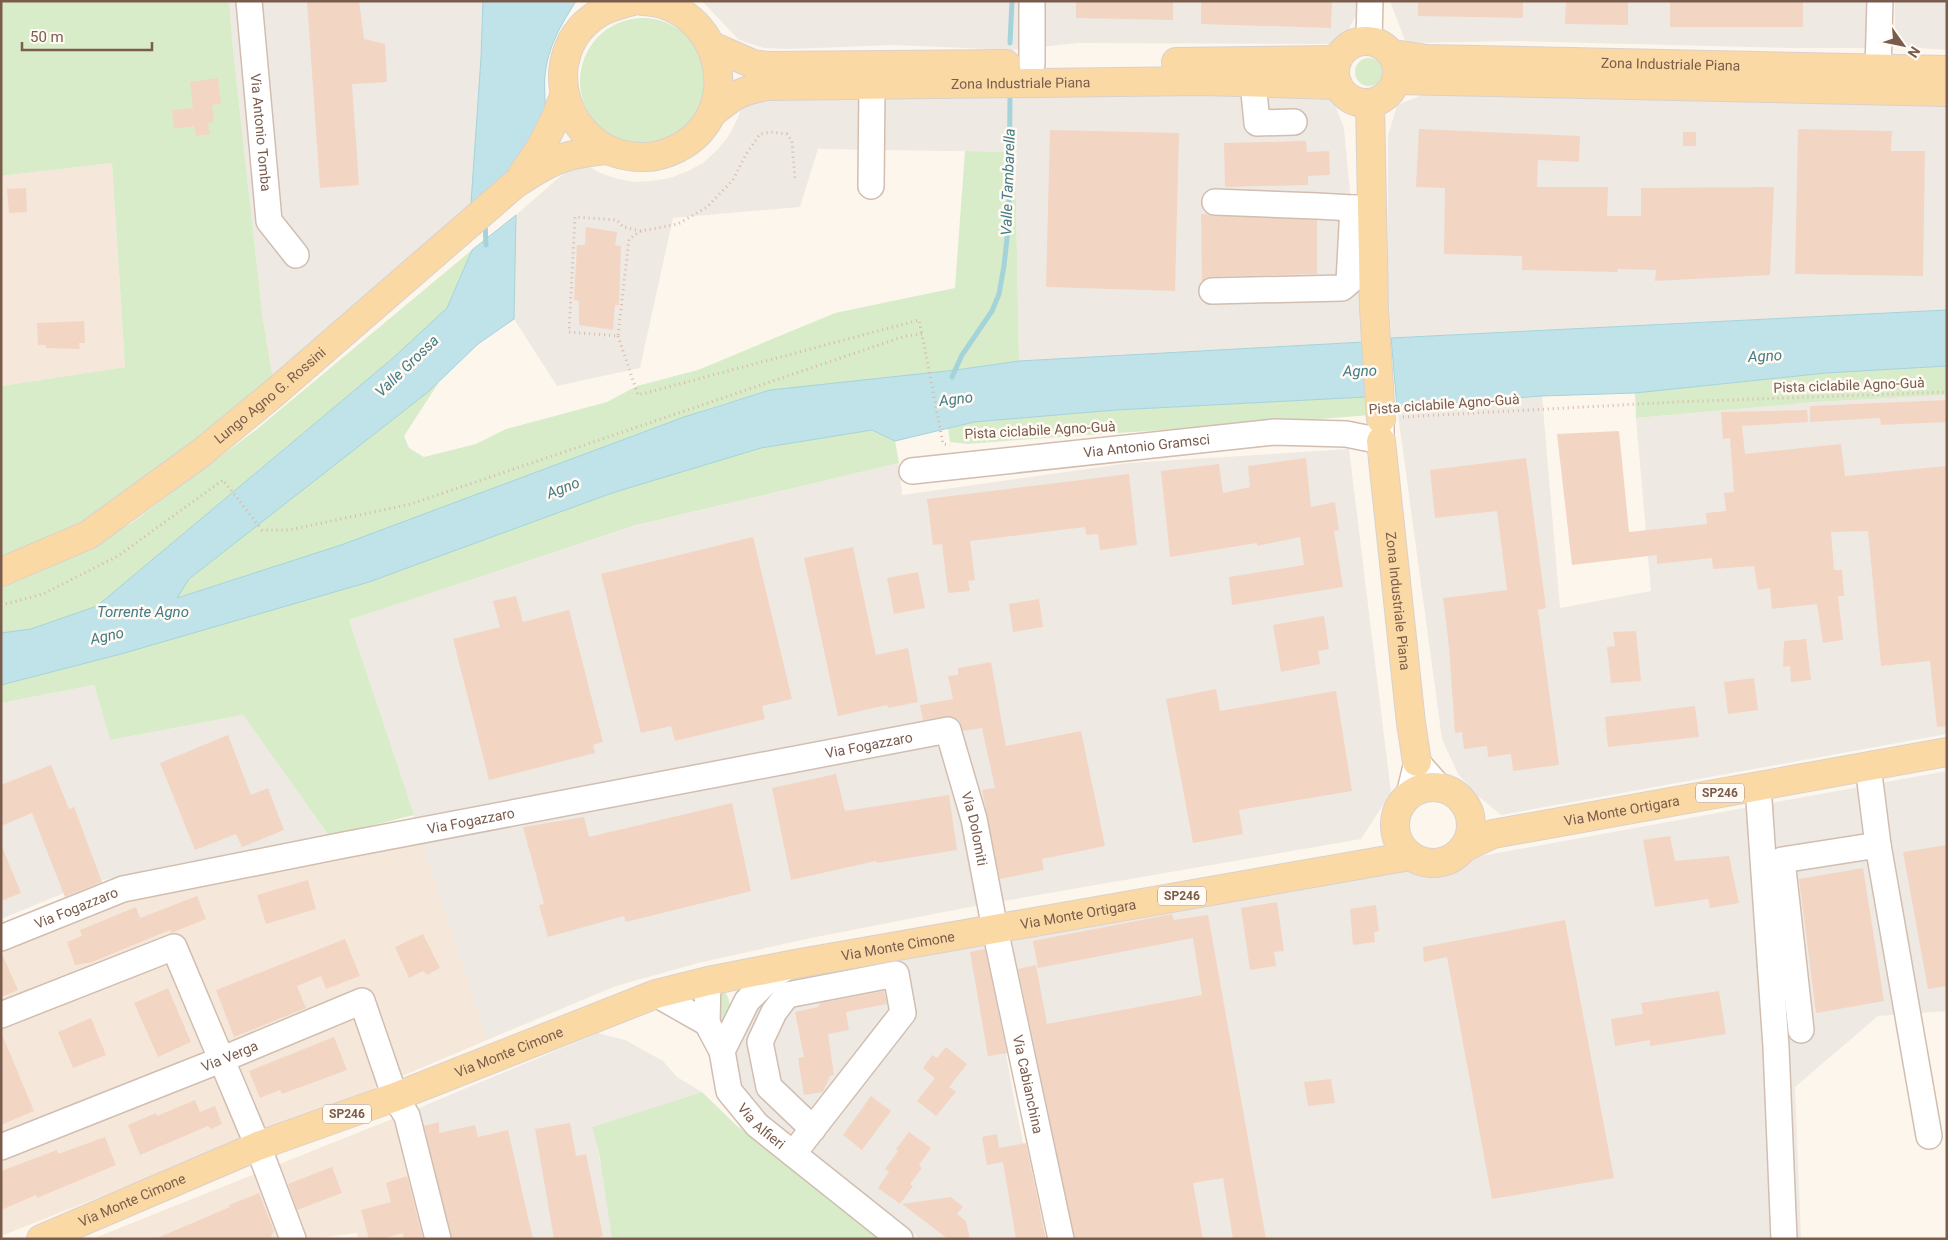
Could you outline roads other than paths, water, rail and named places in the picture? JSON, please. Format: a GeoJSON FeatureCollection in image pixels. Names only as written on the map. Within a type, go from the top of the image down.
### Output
{"type":"FeatureCollection","features":[{"type":"Feature","properties":{"kind":"main road","name":"Zona Industriale Piana"},"geometry":{"type":"LineString","coordinates":[[633,1],[616,5],[600,12],[589,12],[566,57],[562,76],[564,96],[572,118],[587,137],[607,150],[626,156],[647,157],[667,153],[690,139],[700,130],[712,113],[734,95],[768,86],[1253,82],[1338,73]]}},
{"type":"Feature","properties":{"kind":"main road","name":"Zona Industriale Piana"},"geometry":{"type":"LineString","coordinates":[[643,1],[652,1],[671,7],[688,16],[702,30],[712,46],[718,68],[718,91],[712,113]]}},
{"type":"Feature","properties":{"kind":"main road","name":"Zona Industriale Piana"},"geometry":{"type":"LineString","coordinates":[[1369,40],[1380,43],[1394,67]]}},
{"type":"Feature","properties":{"kind":"main road"},"geometry":{"type":"LineString","coordinates":[[1369,40],[1351,44],[1343,51],[1338,73],[1344,94],[1353,100],[1370,103],[1381,99],[1388,94],[1394,67]]}},
{"type":"Feature","properties":{"kind":"main road","name":"Zona Industriale Piana"},"geometry":{"type":"LineString","coordinates":[[712,46],[753,64],[768,66],[1032,64],[1338,73]]}},
{"type":"Feature","properties":{"kind":"main road","name":"Zona Industriale Piana"},"geometry":{"type":"LineString","coordinates":[[1394,67],[1427,59],[1947,70]]}},
{"type":"Feature","properties":{"kind":"main road","name":"Zona Industriale Piana"},"geometry":{"type":"LineString","coordinates":[[1394,67],[1947,92]]}},
{"type":"Feature","properties":{"kind":"main road"},"geometry":{"type":"LineString","coordinates":[[515,184],[548,137],[564,96]]}},
{"type":"Feature","properties":{"kind":"main road"},"geometry":{"type":"LineString","coordinates":[[1363,209],[1370,103]]}},
{"type":"Feature","properties":{"kind":"main road"},"geometry":{"type":"LineString","coordinates":[[515,184],[551,161],[563,156],[607,150]]}},
{"type":"Feature","properties":{"kind":"main road","name":"Lungo Agno G. Rossini"},"geometry":{"type":"LineString","coordinates":[[1,572],[88,535],[201,453],[273,394],[515,184]]}},
{"type":"Feature","properties":{"kind":"main road","name":"Zona Industriale Piana"},"geometry":{"type":"LineString","coordinates":[[1363,209],[1374,308],[1381,430],[1417,762]]}},
{"type":"Feature","properties":{"kind":"main road","name":"Via Monte Ortigara"},"geometry":{"type":"LineString","coordinates":[[1463,848],[1493,834],[1947,752]]}},
{"type":"Feature","properties":{"kind":"main road"},"geometry":{"type":"LineString","coordinates":[[1469,813],[1470,831],[1463,848],[1456,855],[1438,863],[1428,863],[1403,845],[1394,823],[1396,812],[1409,794],[1418,789],[1439,787],[1457,796],[1469,813],[1493,834]]}},
{"type":"Feature","properties":{"kind":"main road","name":"Via Monte Ortigara"},"geometry":{"type":"LineString","coordinates":[[995,929],[1368,862],[1403,845]]}},
{"type":"Feature","properties":{"kind":"main road","name":"Via Monte Cimone"},"geometry":{"type":"LineString","coordinates":[[41,1239],[258,1146],[395,1097],[656,994],[789,966],[995,929]]}},
{"type":"Feature","properties":{"kind":"street","name":"Via Antonio Tomba"},"geometry":{"type":"LineString","coordinates":[[249,1],[269,221],[296,255]]}},
{"type":"Feature","properties":{"kind":"street"},"geometry":{"type":"LineString","coordinates":[[1032,1],[1032,64]]}},
{"type":"Feature","properties":{"kind":"street"},"geometry":{"type":"LineString","coordinates":[[1369,40],[1370,1]]}},
{"type":"Feature","properties":{"kind":"street"},"geometry":{"type":"LineString","coordinates":[[1878,69],[1880,1]]}},
{"type":"Feature","properties":{"kind":"street"},"geometry":{"type":"LineString","coordinates":[[1253,82],[1257,123],[1294,122]]}},
{"type":"Feature","properties":{"kind":"street"},"geometry":{"type":"LineString","coordinates":[[871,186],[872,85]]}},
{"type":"Feature","properties":{"kind":"street"},"geometry":{"type":"LineString","coordinates":[[1212,291],[1342,288],[1349,282],[1363,209],[1215,202]]}},
{"type":"Feature","properties":{"kind":"street","name":"Via Antonio Gramsci"},"geometry":{"type":"LineString","coordinates":[[912,471],[1274,432],[1346,434],[1381,430]]}},
{"type":"Feature","properties":{"kind":"street","name":"Via Dolomiti"},"geometry":{"type":"LineString","coordinates":[[948,730],[974,819],[995,929]]}},
{"type":"Feature","properties":{"kind":"street","name":"Via Fogazzaro"},"geometry":{"type":"LineString","coordinates":[[1,938],[124,889],[344,845],[948,730]]}},
{"type":"Feature","properties":{"kind":"street"},"geometry":{"type":"LineString","coordinates":[[1417,762],[1439,787]]}},
{"type":"Feature","properties":{"kind":"street"},"geometry":{"type":"LineString","coordinates":[[1409,794],[1417,762]]}},
{"type":"Feature","properties":{"kind":"street"},"geometry":{"type":"LineString","coordinates":[[1868,766],[1878,845],[1929,1136]]}},
{"type":"Feature","properties":{"kind":"street"},"geometry":{"type":"LineString","coordinates":[[1758,786],[1776,1047],[1784,1239]]}},
{"type":"Feature","properties":{"kind":"street"},"geometry":{"type":"LineString","coordinates":[[1800,1030],[1782,860],[1878,845]]}},
{"type":"Feature","properties":{"kind":"street","name":"Via Cabianchina"},"geometry":{"type":"LineString","coordinates":[[995,929],[1061,1239]]}},
{"type":"Feature","properties":{"kind":"street"},"geometry":{"type":"LineString","coordinates":[[1,1015],[174,947],[223,1059],[293,1239]]}},
{"type":"Feature","properties":{"kind":"street"},"geometry":{"type":"LineString","coordinates":[[722,1052],[747,1000],[772,976],[789,966]]}},
{"type":"Feature","properties":{"kind":"street"},"geometry":{"type":"LineString","coordinates":[[793,1154],[813,1129],[903,1013],[896,974],[787,995],[774,1012],[760,1042],[769,1087],[813,1129]]}},
{"type":"Feature","properties":{"kind":"street"},"geometry":{"type":"LineString","coordinates":[[716,980],[738,1001],[742,1012]]}},
{"type":"Feature","properties":{"kind":"street"},"geometry":{"type":"LineString","coordinates":[[656,994],[707,1022],[716,980]]}},
{"type":"Feature","properties":{"kind":"street","name":"Via Verga"},"geometry":{"type":"LineString","coordinates":[[1,1147],[223,1059],[362,1001],[395,1097]]}},
{"type":"Feature","properties":{"kind":"street","name":"Via Alfieri"},"geometry":{"type":"LineString","coordinates":[[707,1022],[722,1052],[729,1091],[756,1125],[900,1239]]}},
{"type":"Feature","properties":{"kind":"street"},"geometry":{"type":"LineString","coordinates":[[395,1097],[407,1116],[438,1239]]}},
{"type":"Feature","properties":{"kind":"water"},"geometry":{"type":"Polygon","coordinates":[[[483,1],[576,1],[560,27],[549,55],[545,75],[545,111],[540,132],[534,143],[518,162],[471,203],[481,58],[483,1]]]}},
{"type":"Feature","properties":{"kind":"water","name":"Torrente Agno"},"geometry":{"type":"Polygon","coordinates":[[[516,215],[514,319],[478,344],[428,392],[189,579],[177,598],[341,545],[684,417],[770,390],[956,370],[1019,361],[1364,342],[1366,397],[1116,410],[974,422],[895,441],[872,430],[761,448],[612,493],[369,582],[121,654],[1,685],[1,633],[31,629],[97,606],[393,358],[447,308],[472,250],[516,215]]]}},
{"type":"Feature","properties":{"kind":"water","name":"Agno"},"geometry":{"type":"Polygon","coordinates":[[[1947,310],[1947,366],[1826,373],[1635,393],[1542,396],[1397,407],[1391,338],[1947,310]]]}},
{"type":"Feature","properties":{"kind":"waterway","name":"Valle Tambarella"},"geometry":{"type":"LineString","coordinates":[[1010,43],[1012,1]]}},
{"type":"Feature","properties":{"kind":"waterway","name":"Valle Tambarella"},"geometry":{"type":"LineString","coordinates":[[952,377],[962,355],[992,311],[999,294],[1009,220],[1010,98]]}},
{"type":"Feature","properties":{"kind":"waterway","name":"Valle Grossa"},"geometry":{"type":"LineString","coordinates":[[485,221],[486,245]]}}]}
